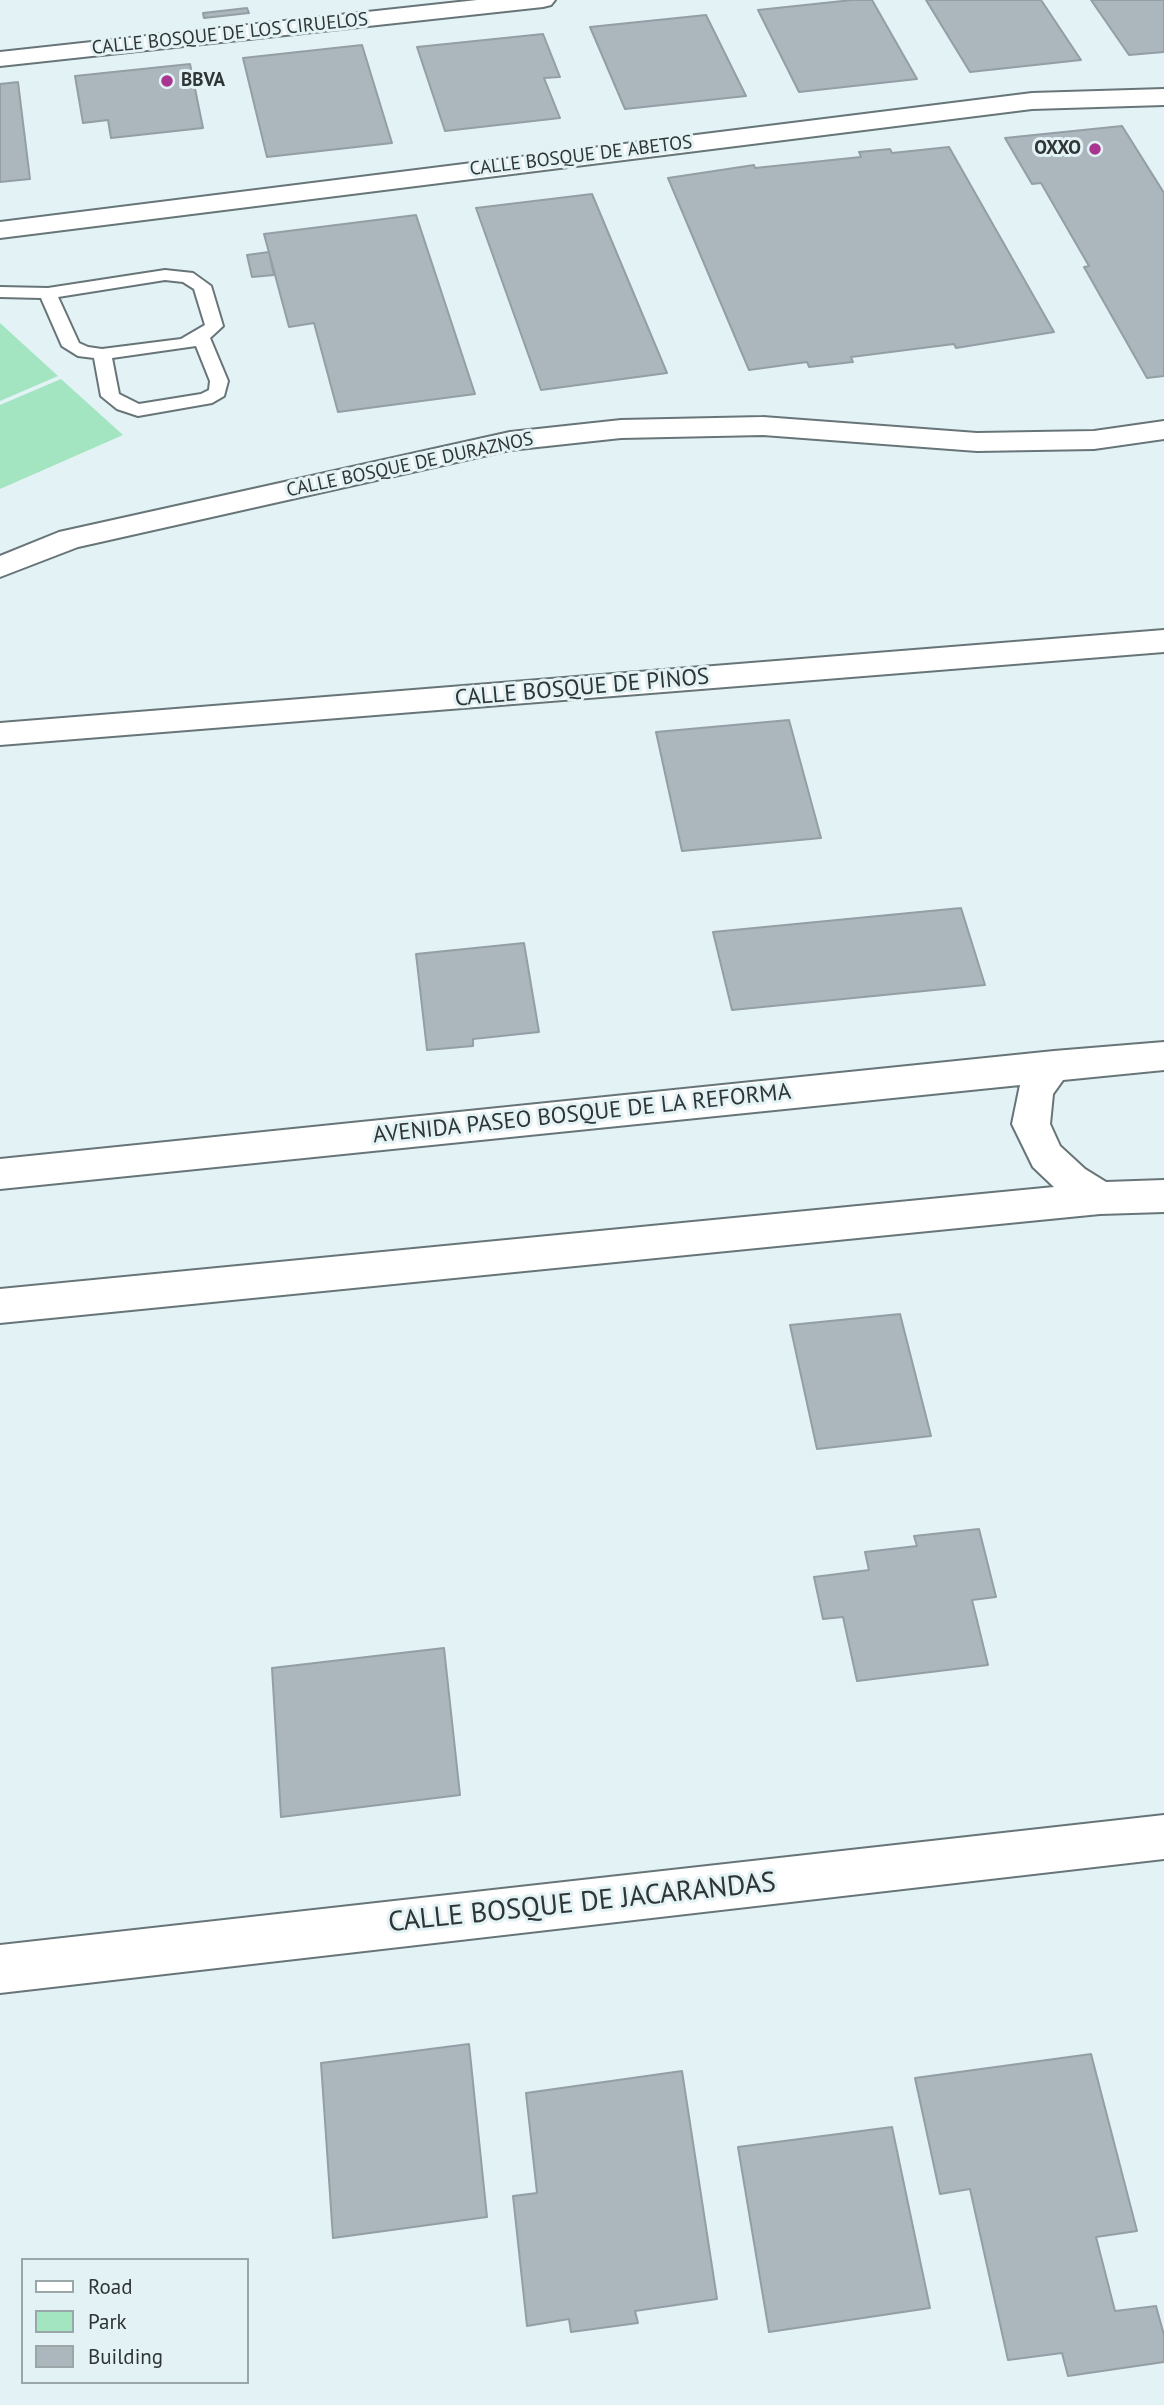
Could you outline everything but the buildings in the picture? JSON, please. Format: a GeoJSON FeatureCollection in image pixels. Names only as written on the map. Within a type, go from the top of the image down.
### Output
{"type":"FeatureCollection","features":[{"type":"Feature","properties":{"kind":"street","name":"CALLE BOSQUE DE LOS CIRUELOS"},"geometry":{"type":"LineString","coordinates":[[0,59],[543,0]]}},
{"type":"Feature","properties":{"kind":"street","name":"CALLE BOSQUE DE ABETOS"},"geometry":{"type":"LineString","coordinates":[[0,230],[1032,101],[1164,97]]}},
{"type":"Feature","properties":{"kind":"street","name":"CALLE BOSQUE DE DURAZNOS"},"geometry":{"type":"LineString","coordinates":[[0,567],[70,539],[510,440],[621,429],[763,426],[976,442],[1094,440],[1164,430]]}},
{"type":"Feature","properties":{"kind":"street","name":"CALLE BOSQUE DE PINOS"},"geometry":{"type":"LineString","coordinates":[[0,734],[1164,641]]}},
{"type":"Feature","properties":{"kind":"street","name":"AVENIDA PASEO BOSQUE DE LA REFORMA"},"geometry":{"type":"LineString","coordinates":[[0,1174],[1054,1065],[1164,1056]]}},
{"type":"Feature","properties":{"kind":"street"},"geometry":{"type":"LineString","coordinates":[[1054,1065],[1035,1091],[1031,1124],[1046,1156],[1071,1180],[1100,1198]]}},
{"type":"Feature","properties":{"kind":"street"},"geometry":{"type":"LineString","coordinates":[[0,1306],[1100,1198],[1164,1196]]}},
{"type":"Feature","properties":{"kind":"street","name":"CALLE BOSQUE DE JACARANDAS"},"geometry":{"type":"LineString","coordinates":[[0,1969],[1164,1837]]}},
{"type":"Feature","properties":{"kind":"lane"},"geometry":{"type":"LineString","coordinates":[[0,292],[18,295],[48,293],[165,275],[187,277],[202,286],[214,326],[201,337],[186,344],[102,354],[84,352],[71,346],[48,293]]}},
{"type":"Feature","properties":{"kind":"lane"},"geometry":{"type":"LineString","coordinates":[[102,354],[110,396],[122,405],[138,410],[206,400],[218,392],[219,381],[201,337]]}},
{"type":"Feature","properties":{"kind":"green space"},"geometry":{"type":"Polygon","coordinates":[[[0,323],[58,376],[0,401],[0,323]]]}},
{"type":"Feature","properties":{"kind":"green space"},"geometry":{"type":"Polygon","coordinates":[[[61,379],[123,435],[0,489],[0,405],[61,379]]]}},
{"type":"Feature","properties":{"kind":"place","name":"BBVA"},"geometry":{"type":"Point","coordinates":[167,81]}},
{"type":"Feature","properties":{"kind":"place","name":"OXXO"},"geometry":{"type":"Point","coordinates":[1095,149]}}]}
